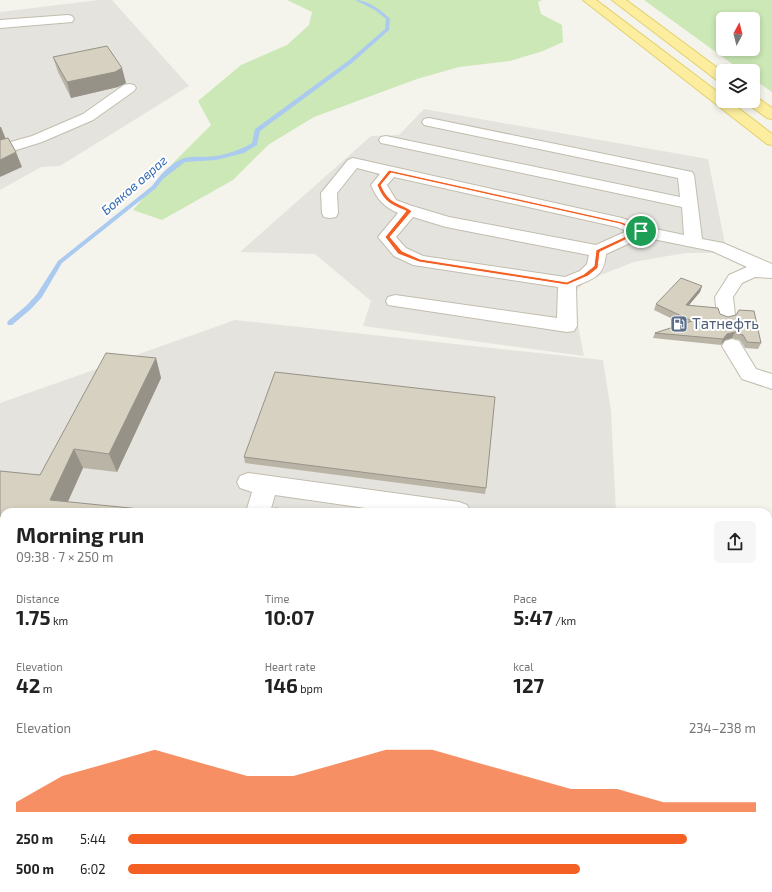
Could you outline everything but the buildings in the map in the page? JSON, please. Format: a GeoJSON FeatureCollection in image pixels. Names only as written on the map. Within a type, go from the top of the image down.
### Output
{"type":"FeatureCollection","features":[{"type":"Feature","properties":{"kind":"main road"},"geometry":{"type":"LineString","coordinates":[[589,0],[772,141]]}},
{"type":"Feature","properties":{"kind":"main road"},"geometry":{"type":"LineString","coordinates":[[618,0],[716,73]]}},
{"type":"Feature","properties":{"kind":"main road"},"geometry":{"type":"LineString","coordinates":[[760,106],[772,115]]}},
{"type":"Feature","properties":{"kind":"street"},"geometry":{"type":"LineString","coordinates":[[0,24],[68,19]]}},
{"type":"Feature","properties":{"kind":"street"},"geometry":{"type":"LineString","coordinates":[[0,150],[37,139],[88,117],[128,88]]}},
{"type":"Feature","properties":{"kind":"street"},"geometry":{"type":"LineString","coordinates":[[429,122],[686,175],[694,243]]}},
{"type":"Feature","properties":{"kind":"street"},"geometry":{"type":"LineString","coordinates":[[386,140],[689,204]]}},
{"type":"Feature","properties":{"kind":"street"},"geometry":{"type":"LineString","coordinates":[[330,213],[329,194],[353,163],[622,223],[641,231],[717,247],[772,271]]}},
{"type":"Feature","properties":{"kind":"street"},"geometry":{"type":"LineString","coordinates":[[390,171],[379,185],[390,203],[446,222],[598,251],[641,231]]}},
{"type":"Feature","properties":{"kind":"street"},"geometry":{"type":"LineString","coordinates":[[410,211],[388,237],[400,252],[419,261],[567,283],[586,275],[596,266],[598,251]]}},
{"type":"Feature","properties":{"kind":"street"},"geometry":{"type":"LineString","coordinates":[[726,315],[724,297],[735,279],[753,271],[772,271]]}},
{"type":"Feature","properties":{"kind":"street"},"geometry":{"type":"LineString","coordinates":[[395,301],[567,326],[567,283]]}},
{"type":"Feature","properties":{"kind":"street"},"geometry":{"type":"LineString","coordinates":[[732,346],[749,374],[772,382]]}},
{"type":"Feature","properties":{"kind":"street"},"geometry":{"type":"LineString","coordinates":[[258,508],[257,484],[430,508]]}},
{"type":"Feature","properties":{"kind":"shaded area"},"geometry":{"type":"Polygon","coordinates":[[[99,0],[112,0],[189,86],[60,166],[41,167],[0,190],[0,12],[99,0]]]}},
{"type":"Feature","properties":{"kind":"shaded area"},"geometry":{"type":"Polygon","coordinates":[[[424,109],[708,159],[725,244],[719,253],[685,253],[634,262],[585,281],[572,296],[584,356],[363,326],[371,301],[315,254],[240,252],[371,136],[399,135],[424,109]]]}},
{"type":"Feature","properties":{"kind":"shaded area"},"geometry":{"type":"Polygon","coordinates":[[[235,320],[603,360],[611,411],[616,508],[0,508],[0,403],[235,320]]]}},
{"type":"Feature","properties":{"kind":"green space"},"geometry":{"type":"Polygon","coordinates":[[[287,0],[542,0],[538,2],[541,14],[562,25],[563,42],[543,51],[510,61],[459,67],[417,79],[314,117],[268,145],[233,180],[162,220],[133,210],[175,161],[211,125],[198,101],[241,65],[287,45],[309,25],[312,12],[287,0]]]}},
{"type":"Feature","properties":{"kind":"green space"},"geometry":{"type":"Polygon","coordinates":[[[644,0],[772,0],[772,92],[760,84],[760,64],[732,64],[721,56],[760,56],[760,12],[716,12],[716,52],[644,0]]]}},
{"type":"Feature","properties":{"kind":"waterway","name":"Бояков овраг"},"geometry":{"type":"LineString","coordinates":[[10,323],[29,307],[40,295],[60,262],[154,187],[161,178],[176,165],[184,160],[216,158],[242,152],[255,144],[257,130],[350,62],[387,29],[388,19],[377,9],[357,0]]}},
{"type":"Feature","properties":{"kind":"place","name":"Татнефть"},"geometry":{"type":"Point","coordinates":[679,324]}},
{"type":"Feature","properties":{"kind":"route"},"geometry":{"type":"LineString","coordinates":[[390,171],[622,223],[641,231],[598,251],[596,266],[586,275],[567,283],[419,261],[400,252],[388,237],[410,211],[390,203],[379,185],[390,171]]}}]}
